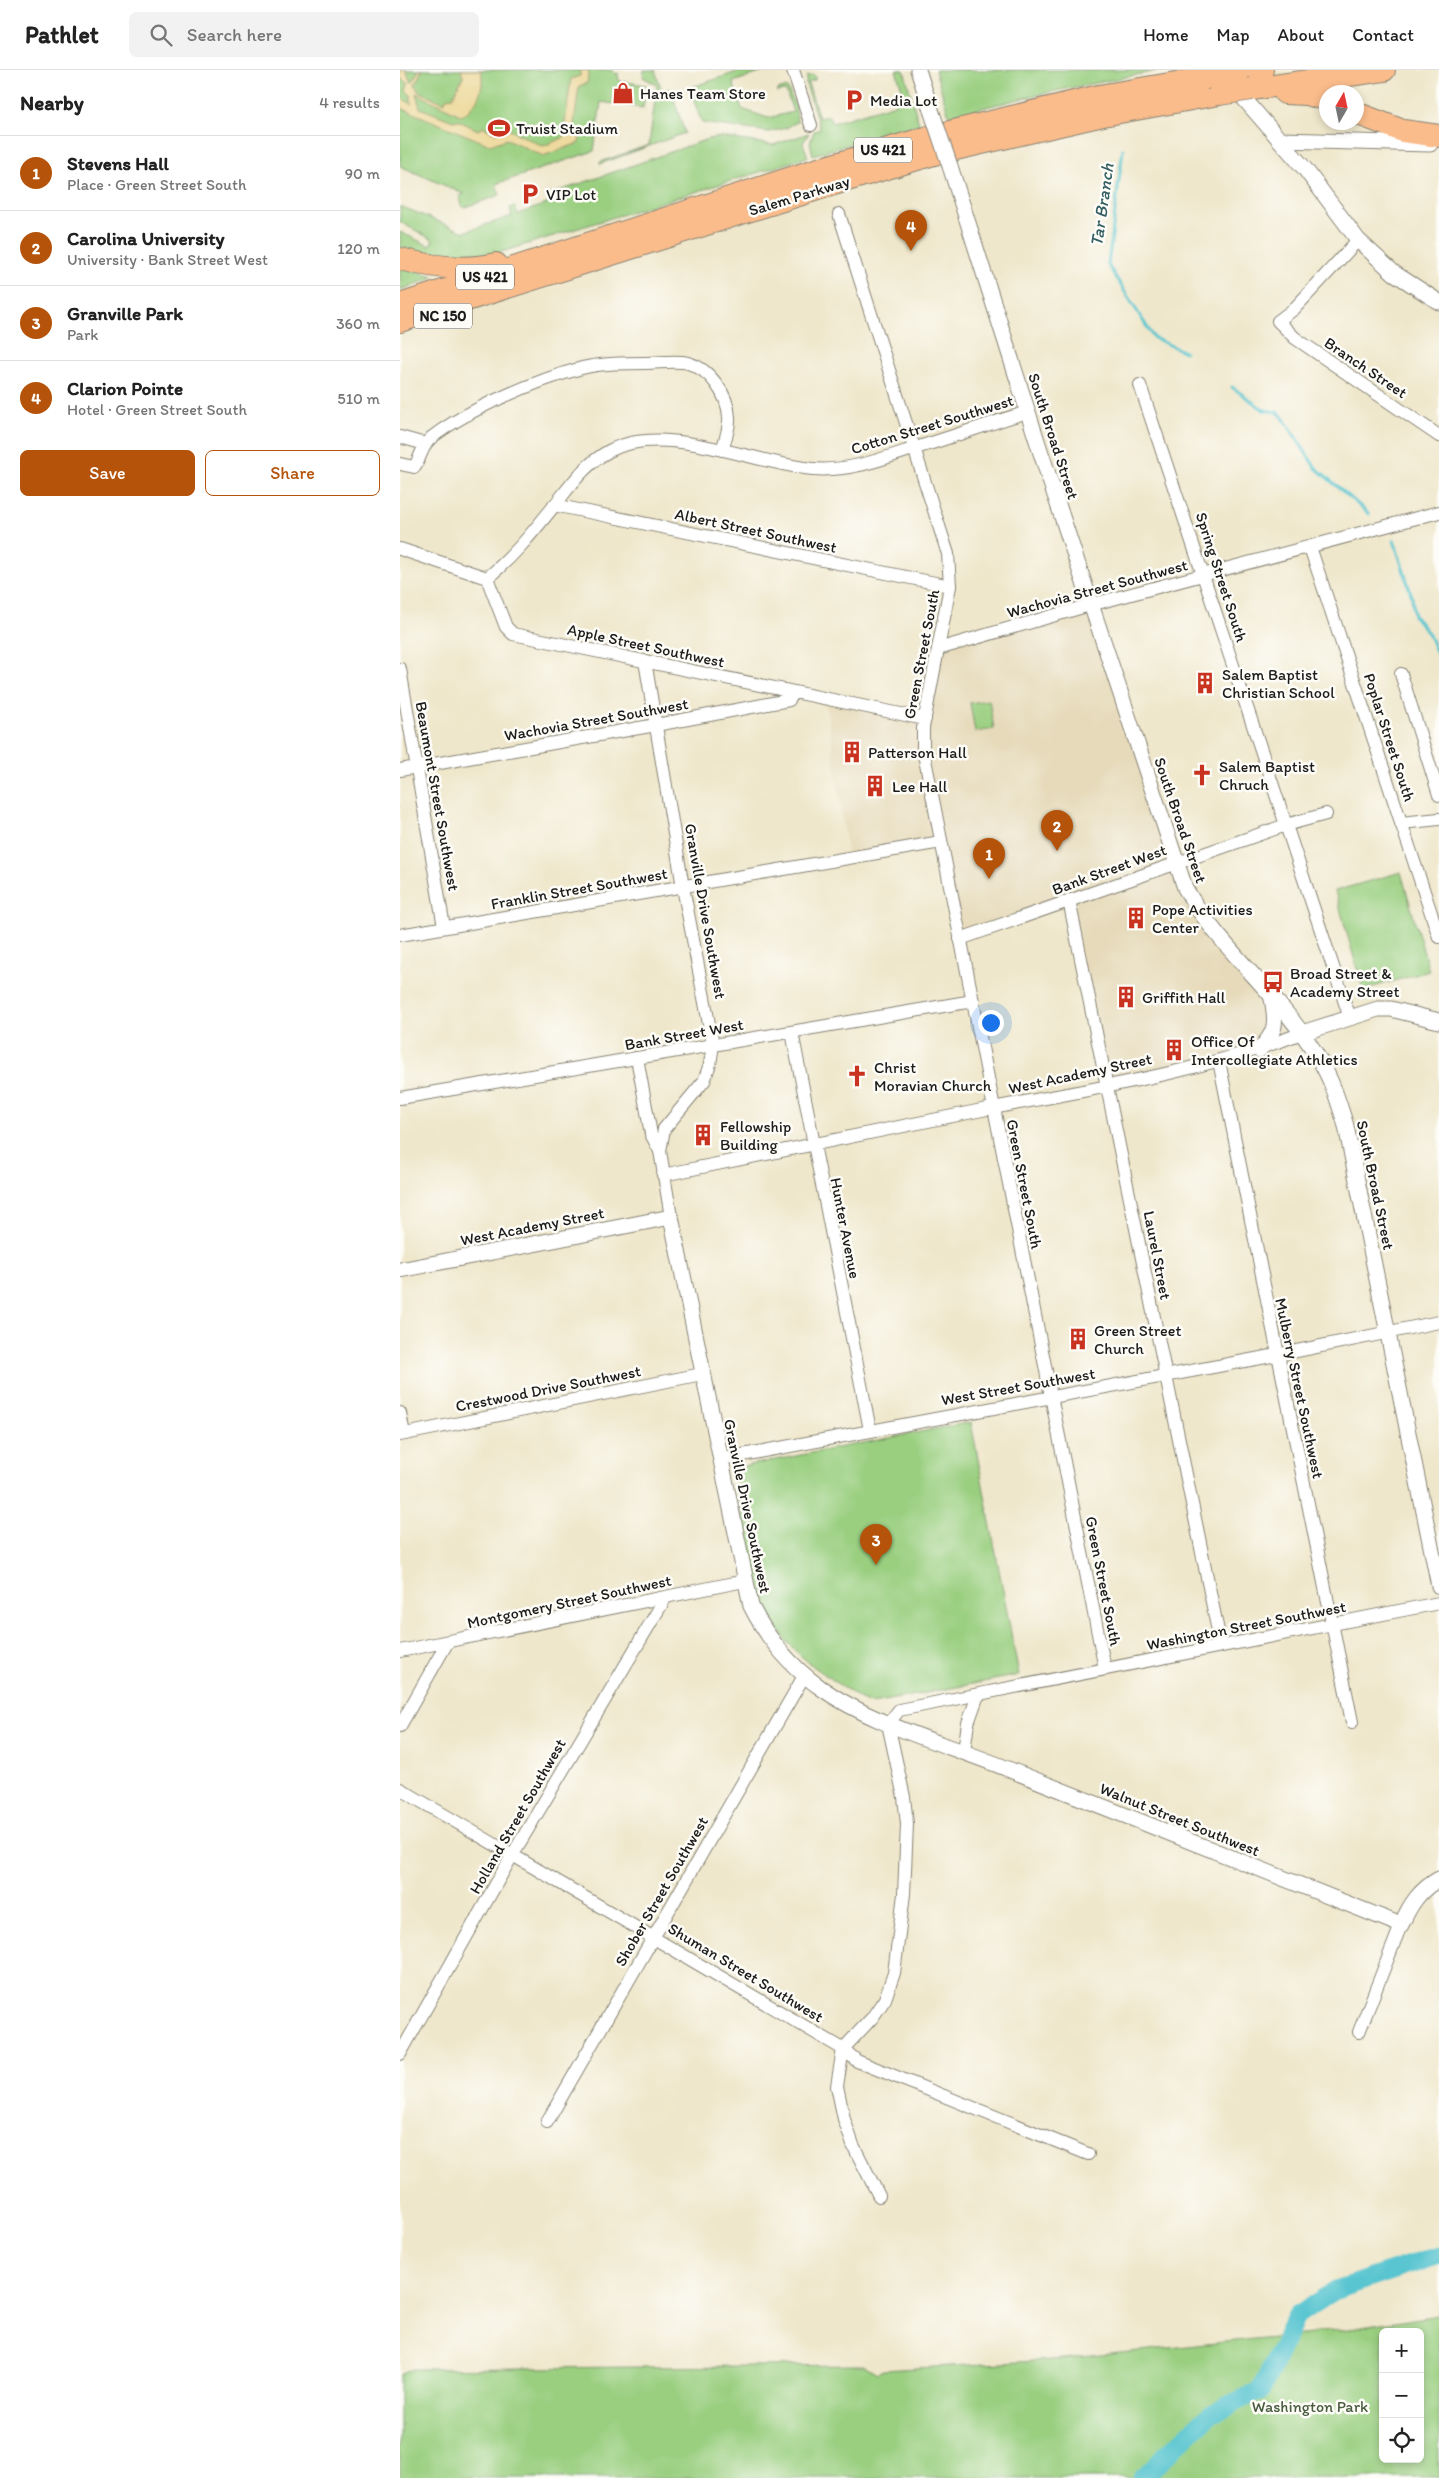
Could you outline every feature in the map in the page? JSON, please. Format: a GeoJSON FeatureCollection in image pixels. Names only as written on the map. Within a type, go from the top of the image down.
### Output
{"type":"FeatureCollection","features":[{"type":"Feature","properties":{"kind":"highway","name":"Salem Parkway"},"geometry":{"type":"LineString","coordinates":[[400,305],[822,168],[929,136],[1099,96],[1240,77],[1384,70]]}},
{"type":"Feature","properties":{"kind":"highway","name":"Salem Parkway"},"geometry":{"type":"LineString","coordinates":[[400,322],[808,192],[934,154],[1103,115],[1240,77]]}},
{"type":"Feature","properties":{"kind":"highway"},"geometry":{"type":"LineString","coordinates":[[1240,77],[1276,94],[1296,92],[1319,97]]}},
{"type":"Feature","properties":{"kind":"highway"},"geometry":{"type":"LineString","coordinates":[[1364,116],[1403,131],[1439,136]]}},
{"type":"Feature","properties":{"kind":"highway"},"geometry":{"type":"LineString","coordinates":[[400,259],[428,265],[471,267],[500,263],[552,248],[569,250]]}},
{"type":"Feature","properties":{"kind":"highway","name":"NC 150"},"geometry":{"type":"LineString","coordinates":[[400,330],[472,306],[482,296]]}},
{"type":"Feature","properties":{"kind":"street"},"geometry":{"type":"LineString","coordinates":[[792,70],[812,126]]}},
{"type":"Feature","properties":{"kind":"street","name":"South Broad Street"},"geometry":{"type":"LineString","coordinates":[[918,70],[1090,606],[1185,888],[1199,913],[1302,1033],[1320,1059],[1332,1084],[1346,1126],[1439,1586]]}},
{"type":"Feature","properties":{"kind":"street"},"geometry":{"type":"LineString","coordinates":[[1240,77],[1280,140],[1311,177],[1358,240],[1394,273],[1439,302]]}},
{"type":"Feature","properties":{"kind":"street"},"geometry":{"type":"LineString","coordinates":[[1280,140],[1439,144]]}},
{"type":"Feature","properties":{"kind":"street","name":"Green Street South"},"geometry":{"type":"LineString","coordinates":[[839,214],[947,548],[950,566],[950,586],[925,719],[923,749],[1105,1669]]}},
{"type":"Feature","properties":{"kind":"street","name":"Branch Street"},"geometry":{"type":"LineString","coordinates":[[1358,240],[1294,309],[1278,321],[1295,338],[1439,436]]}},
{"type":"Feature","properties":{"kind":"street"},"geometry":{"type":"LineString","coordinates":[[400,464],[414,467],[425,444],[431,438],[471,414],[523,389],[562,374],[602,364],[686,363],[695,366],[714,380],[726,400],[729,418],[722,450]]}},
{"type":"Feature","properties":{"kind":"street","name":"Spring Street South"},"geometry":{"type":"LineString","coordinates":[[1140,385],[1350,1018]]}},
{"type":"Feature","properties":{"kind":"street","name":"Cotton Street Southwest"},"geometry":{"type":"LineString","coordinates":[[487,578],[512,557],[579,474],[593,462],[621,445],[634,441],[653,440],[686,443],[812,469],[838,469],[867,464],[1027,412]]}},
{"type":"Feature","properties":{"kind":"street"},"geometry":{"type":"LineString","coordinates":[[400,437],[425,444]]}},
{"type":"Feature","properties":{"kind":"street","name":"Albert Street Southwest"},"geometry":{"type":"LineString","coordinates":[[554,505],[950,586]]}},
{"type":"Feature","properties":{"kind":"street","name":"Wachovia Street Southwest"},"geometry":{"type":"LineString","coordinates":[[938,649],[1439,512]]}},
{"type":"Feature","properties":{"kind":"street","name":"Poplar Street South"},"geometry":{"type":"LineString","coordinates":[[1310,547],[1439,938]]}},
{"type":"Feature","properties":{"kind":"street"},"geometry":{"type":"LineString","coordinates":[[400,549],[487,578]]}},
{"type":"Feature","properties":{"kind":"street","name":"Apple Street Southwest"},"geometry":{"type":"LineString","coordinates":[[487,578],[506,627],[513,634],[925,719]]}},
{"type":"Feature","properties":{"kind":"street","name":"Granville Drive Southwest"},"geometry":{"type":"LineString","coordinates":[[645,662],[683,887],[713,1045],[710,1064],[704,1081],[664,1129],[660,1151],[671,1217],[744,1581],[751,1606],[763,1631],[783,1657],[804,1676],[823,1689],[888,1724]]}},
{"type":"Feature","properties":{"kind":"street","name":"Beaumont Street Southwest"},"geometry":{"type":"LineString","coordinates":[[400,670],[444,927]]}},
{"type":"Feature","properties":{"kind":"street"},"geometry":{"type":"LineString","coordinates":[[1401,674],[1439,795]]}},
{"type":"Feature","properties":{"kind":"street","name":"Wachovia Street Southwest"},"geometry":{"type":"LineString","coordinates":[[400,770],[789,700],[794,692]]}},
{"type":"Feature","properties":{"kind":"street","name":"Bank Street West"},"geometry":{"type":"LineString","coordinates":[[960,939],[1286,825],[1326,814]]}},
{"type":"Feature","properties":{"kind":"street"},"geometry":{"type":"LineString","coordinates":[[1401,823],[1439,819]]}},
{"type":"Feature","properties":{"kind":"street","name":"Franklin Street Southwest"},"geometry":{"type":"LineString","coordinates":[[400,935],[941,842]]}},
{"type":"Feature","properties":{"kind":"street","name":"Laurel Street"},"geometry":{"type":"LineString","coordinates":[[1070,900],[1221,1646]]}},
{"type":"Feature","properties":{"kind":"street"},"geometry":{"type":"LineString","coordinates":[[1259,1050],[1270,1039],[1275,1025],[1272,999]]}},
{"type":"Feature","properties":{"kind":"street","name":"Bank Street West"},"geometry":{"type":"LineString","coordinates":[[400,1098],[973,1001]]}},
{"type":"Feature","properties":{"kind":"street","name":"West Academy Street"},"geometry":{"type":"LineString","coordinates":[[663,1175],[1108,1086],[1218,1061],[1259,1050],[1302,1033],[1378,1009],[1391,1009],[1439,1021]]}},
{"type":"Feature","properties":{"kind":"street","name":"Hunter Avenue"},"geometry":{"type":"LineString","coordinates":[[792,1032],[870,1430]]}},
{"type":"Feature","properties":{"kind":"street","name":"Granville Drive Southwest"},"geometry":{"type":"LineString","coordinates":[[637,1058],[651,1134],[660,1151]]}},
{"type":"Feature","properties":{"kind":"street","name":"Mulberry Street Southwest"},"geometry":{"type":"LineString","coordinates":[[1218,1061],[1276,1355],[1352,1722]]}},
{"type":"Feature","properties":{"kind":"street","name":"West Academy Street"},"geometry":{"type":"LineString","coordinates":[[400,1270],[671,1217]]}},
{"type":"Feature","properties":{"kind":"street","name":"West Street Southwest"},"geometry":{"type":"LineString","coordinates":[[721,1459],[1276,1355],[1439,1322]]}},
{"type":"Feature","properties":{"kind":"street","name":"Crestwood Drive Southwest"},"geometry":{"type":"LineString","coordinates":[[402,1434],[702,1374]]}},
{"type":"Feature","properties":{"kind":"street"},"geometry":{"type":"LineString","coordinates":[[400,1413],[402,1434]]}},
{"type":"Feature","properties":{"kind":"street","name":"Montgomery Street Southwest"},"geometry":{"type":"LineString","coordinates":[[400,1651],[447,1643],[744,1581]]}},
{"type":"Feature","properties":{"kind":"street","name":"Holland Street Southwest"},"geometry":{"type":"LineString","coordinates":[[400,2054],[513,1854],[666,1597]]}},
{"type":"Feature","properties":{"kind":"street","name":"Washington Street Southwest"},"geometry":{"type":"LineString","coordinates":[[888,1724],[899,1710],[1439,1603]]}},
{"type":"Feature","properties":{"kind":"street"},"geometry":{"type":"LineString","coordinates":[[400,1726],[447,1643]]}},
{"type":"Feature","properties":{"kind":"street","name":"Shober Street Southwest"},"geometry":{"type":"LineString","coordinates":[[547,2122],[804,1676]]}},
{"type":"Feature","properties":{"kind":"street"},"geometry":{"type":"LineString","coordinates":[[964,1751],[968,1723],[978,1695]]}},
{"type":"Feature","properties":{"kind":"street"},"geometry":{"type":"LineString","coordinates":[[879,2196],[853,2145],[839,2101],[837,2077],[843,2048],[872,2018],[885,1999],[894,1973],[904,1894],[907,1824],[904,1797],[888,1724]]}},
{"type":"Feature","properties":{"kind":"street","name":"Walnut Street Southwest"},"geometry":{"type":"LineString","coordinates":[[888,1724],[964,1751],[1400,1925]]}},
{"type":"Feature","properties":{"kind":"street","name":"Shuman Street Southwest"},"geometry":{"type":"LineString","coordinates":[[400,1789],[843,2048],[857,2061],[1088,2154]]}},
{"type":"Feature","properties":{"kind":"street"},"geometry":{"type":"LineString","coordinates":[[1358,2032],[1400,1925],[1412,1902],[1426,1886],[1439,1879]]}},
{"type":"Feature","properties":{"kind":"shaded area"},"geometry":{"type":"Polygon","coordinates":[[[1090,605],[1175,863],[1178,890],[1195,918],[1302,1033],[1108,1086],[1069,901],[960,939],[941,842],[848,858],[825,698],[925,719],[938,649],[1090,605]]]}},
{"type":"Feature","properties":{"kind":"green space","name":"Truist Stadium"},"geometry":{"type":"Polygon","coordinates":[[[400,70],[613,70],[615,74],[618,73],[619,81],[646,85],[643,108],[601,102],[594,151],[496,184],[500,195],[463,208],[459,196],[464,194],[400,166],[400,70]]]}},
{"type":"Feature","properties":{"kind":"green space"},"geometry":{"type":"Polygon","coordinates":[[[644,70],[655,70],[662,91],[670,88],[685,133],[600,164],[600,162],[649,145],[657,85],[643,77],[644,70]]]}},
{"type":"Feature","properties":{"kind":"green space"},"geometry":{"type":"Polygon","coordinates":[[[743,70],[769,70],[733,82],[742,109],[768,118],[793,112],[786,91],[777,92],[787,87],[796,107],[797,122],[786,128],[769,132],[702,123],[689,88],[743,70]]]}},
{"type":"Feature","properties":{"kind":"green space"},"geometry":{"type":"Polygon","coordinates":[[[896,70],[904,70],[919,124],[813,155],[810,143],[814,131],[820,129],[806,84],[807,76],[814,75],[815,77],[815,80],[808,83],[819,118],[829,116],[832,123],[895,104],[893,96],[903,93],[896,70]]]}},
{"type":"Feature","properties":{"kind":"green space"},"geometry":{"type":"Polygon","coordinates":[[[935,70],[1161,70],[1041,94],[949,116],[935,70]]]}},
{"type":"Feature","properties":{"kind":"green space"},"geometry":{"type":"Polygon","coordinates":[[[809,133],[803,143],[808,157],[495,254],[446,257],[400,247],[400,232],[430,246],[433,240],[400,222],[400,206],[464,232],[512,216],[510,208],[514,206],[518,214],[549,203],[548,195],[708,139],[721,137],[773,145],[809,133]]]}},
{"type":"Feature","properties":{"kind":"green space"},"geometry":{"type":"Polygon","coordinates":[[[400,266],[433,276],[400,290],[400,266]]]}},
{"type":"Feature","properties":{"kind":"green space"},"geometry":{"type":"Polygon","coordinates":[[[989,700],[994,729],[975,732],[970,703],[989,700]]]}},
{"type":"Feature","properties":{"kind":"green space"},"geometry":{"type":"Polygon","coordinates":[[[1401,872],[1429,971],[1363,990],[1335,891],[1401,872]]]}},
{"type":"Feature","properties":{"kind":"green space"},"geometry":{"type":"Polygon","coordinates":[[[971,1422],[1019,1675],[870,1703],[859,1698],[807,1661],[792,1647],[778,1629],[766,1608],[751,1563],[734,1468],[971,1422]]]}},
{"type":"Feature","properties":{"kind":"green space","name":"Washington Park"},"geometry":{"type":"Polygon","coordinates":[[[1439,2315],[1439,2478],[400,2478],[400,2375],[413,2369],[864,2365],[877,2373],[883,2370],[1053,2360],[1350,2329],[1439,2315]]]}},
{"type":"Feature","properties":{"kind":"sand"},"geometry":{"type":"Polygon","coordinates":[[[400,70],[406,70],[411,83],[419,70],[422,70],[415,84],[418,91],[444,103],[446,98],[453,97],[463,76],[461,70],[481,70],[482,84],[479,96],[462,116],[416,93],[420,108],[453,121],[457,120],[478,130],[484,127],[495,133],[508,129],[543,146],[563,138],[571,79],[580,76],[580,70],[589,70],[587,83],[579,86],[573,132],[580,137],[579,143],[543,156],[507,139],[490,145],[401,108],[400,97],[411,104],[411,95],[406,91],[408,84],[402,79],[400,82],[400,70]]]}},
{"type":"Feature","properties":{"kind":"waterway","name":"Tar Branch"},"geometry":{"type":"LineString","coordinates":[[1123,149],[1108,265],[1154,338],[1185,352]]}},
{"type":"Feature","properties":{"kind":"waterway","name":"Tar Branch"},"geometry":{"type":"LineString","coordinates":[[1232,387],[1264,410],[1277,412],[1282,416],[1315,467],[1369,514]]}},
{"type":"Feature","properties":{"kind":"waterway","name":"Tar Branch"},"geometry":{"type":"LineString","coordinates":[[1394,540],[1412,597],[1414,616],[1428,633],[1439,658]]}},
{"type":"Feature","properties":{"kind":"waterway"},"geometry":{"type":"LineString","coordinates":[[1142,2478],[1209,2415],[1261,2390],[1297,2315],[1336,2290],[1439,2255]]}},
{"type":"Feature","properties":{"kind":"place","name":"Hanes Team Store"},"geometry":{"type":"Point","coordinates":[623,93]}},
{"type":"Feature","properties":{"kind":"place","name":"Media Lot"},"geometry":{"type":"Point","coordinates":[854,100]}},
{"type":"Feature","properties":{"kind":"place","name":"Truist Stadium"},"geometry":{"type":"Point","coordinates":[499,128]}},
{"type":"Feature","properties":{"kind":"place","name":"VIP Lot"},"geometry":{"type":"Point","coordinates":[530,194]}},
{"type":"Feature","properties":{"kind":"place","name":"Clarion Pointe"},"geometry":{"type":"Point","coordinates":[911,251]}},
{"type":"Feature","properties":{"kind":"place","name":"Salem Baptist Christian School"},"geometry":{"type":"Point","coordinates":[1205,683]}},
{"type":"Feature","properties":{"kind":"place","name":"Patterson Hall"},"geometry":{"type":"Point","coordinates":[852,752]}},
{"type":"Feature","properties":{"kind":"place","name":"Salem Baptist Chruch"},"geometry":{"type":"Point","coordinates":[1202,775]}},
{"type":"Feature","properties":{"kind":"place","name":"Lee Hall"},"geometry":{"type":"Point","coordinates":[875,786]}},
{"type":"Feature","properties":{"kind":"place","name":"Carolina University"},"geometry":{"type":"Point","coordinates":[1057,851]}},
{"type":"Feature","properties":{"kind":"place","name":"Stevens Hall"},"geometry":{"type":"Point","coordinates":[989,879]}},
{"type":"Feature","properties":{"kind":"place","name":"Pope Activities Center"},"geometry":{"type":"Point","coordinates":[1136,918]}},
{"type":"Feature","properties":{"kind":"place","name":"Broad Street & Academy Street"},"geometry":{"type":"Point","coordinates":[1273,982]}},
{"type":"Feature","properties":{"kind":"place","name":"Griffith Hall"},"geometry":{"type":"Point","coordinates":[1126,997]}},
{"type":"Feature","properties":{"kind":"place","name":"Office Of Intercollegiate Athletics"},"geometry":{"type":"Point","coordinates":[1174,1050]}},
{"type":"Feature","properties":{"kind":"place","name":"Christ Moravian Church"},"geometry":{"type":"Point","coordinates":[857,1076]}},
{"type":"Feature","properties":{"kind":"place","name":"Fellowship Building"},"geometry":{"type":"Point","coordinates":[703,1135]}},
{"type":"Feature","properties":{"kind":"place","name":"Green Street Church"},"geometry":{"type":"Point","coordinates":[1078,1339]}},
{"type":"Feature","properties":{"kind":"place","name":"Granville Park"},"geometry":{"type":"Point","coordinates":[876,1565]}}]}
